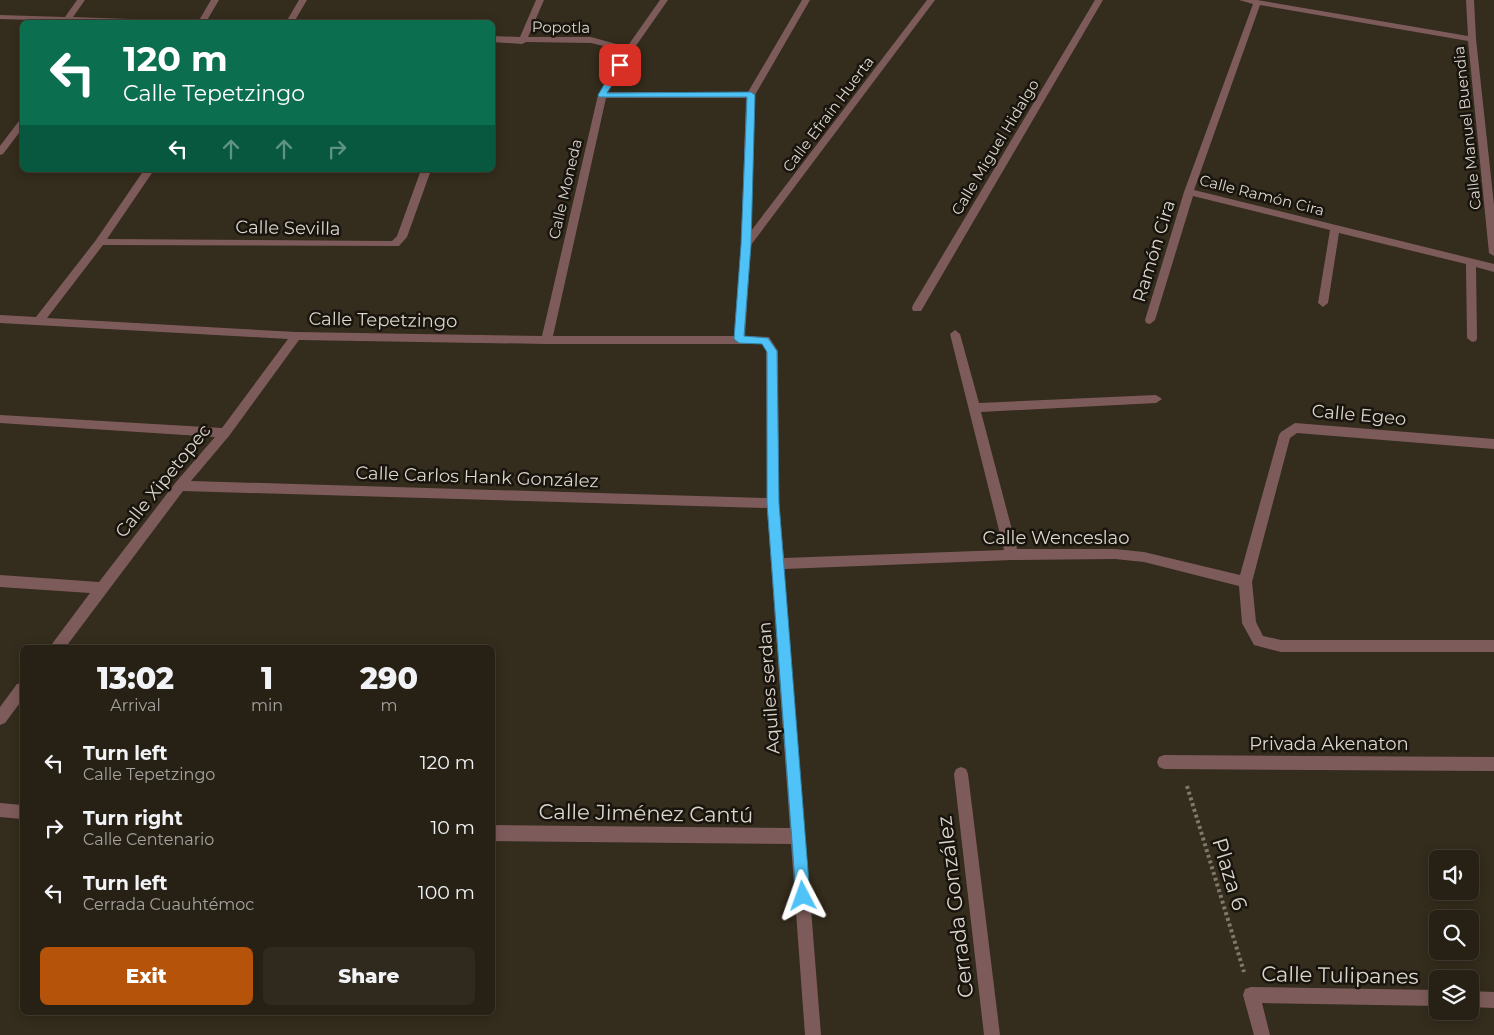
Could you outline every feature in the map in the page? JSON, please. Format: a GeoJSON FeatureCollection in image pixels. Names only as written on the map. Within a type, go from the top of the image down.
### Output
{"type":"FeatureCollection","features":[{"type":"Feature","properties":{"kind":"street"},"geometry":{"type":"LineString","coordinates":[[67,19],[81,0]]}},
{"type":"Feature","properties":{"kind":"street"},"geometry":{"type":"LineString","coordinates":[[203,20],[215,0]]}},
{"type":"Feature","properties":{"kind":"street"},"geometry":{"type":"LineString","coordinates":[[291,20],[303,0]]}},
{"type":"Feature","properties":{"kind":"street"},"geometry":{"type":"LineString","coordinates":[[522,41],[540,0]]}},
{"type":"Feature","properties":{"kind":"street","name":"Calle Moneda"},"geometry":{"type":"LineString","coordinates":[[547,340],[602,95],[629,50],[664,0]]}},
{"type":"Feature","properties":{"kind":"street"},"geometry":{"type":"LineString","coordinates":[[739,339],[746,245],[751,95],[806,0]]}},
{"type":"Feature","properties":{"kind":"street","name":"Calle Efraín Huerta"},"geometry":{"type":"LineString","coordinates":[[746,245],[931,0]]}},
{"type":"Feature","properties":{"kind":"street","name":"Calle Miguel Hidalgo"},"geometry":{"type":"LineString","coordinates":[[916,308],[1099,0]]}},
{"type":"Feature","properties":{"kind":"street"},"geometry":{"type":"LineString","coordinates":[[1243,0],[1320,10],[1472,39]]}},
{"type":"Feature","properties":{"kind":"street","name":"Calle Manuel Buendia"},"geometry":{"type":"LineString","coordinates":[[1470,0],[1472,39],[1494,253]]}},
{"type":"Feature","properties":{"kind":"street","name":"Calle Ramón Cira"},"geometry":{"type":"LineString","coordinates":[[1257,3],[1189,192],[1494,268]]}},
{"type":"Feature","properties":{"kind":"street"},"geometry":{"type":"LineString","coordinates":[[0,16],[78,20]]}},
{"type":"Feature","properties":{"kind":"street","name":"Popotla"},"geometry":{"type":"LineString","coordinates":[[495,39],[522,41],[591,40],[629,50]]}},
{"type":"Feature","properties":{"kind":"street"},"geometry":{"type":"LineString","coordinates":[[602,95],[751,95]]}},
{"type":"Feature","properties":{"kind":"street"},"geometry":{"type":"LineString","coordinates":[[0,152],[20,126]]}},
{"type":"Feature","properties":{"kind":"street"},"geometry":{"type":"LineString","coordinates":[[39,321],[100,242],[148,172]]}},
{"type":"Feature","properties":{"kind":"street","name":"Calle Sevilla"},"geometry":{"type":"LineString","coordinates":[[100,242],[395,244],[402,237],[425,172]]}},
{"type":"Feature","properties":{"kind":"street","name":"Ramón Cira"},"geometry":{"type":"LineString","coordinates":[[1150,320],[1189,192]]}},
{"type":"Feature","properties":{"kind":"street"},"geometry":{"type":"LineString","coordinates":[[1323,303],[1335,229]]}},
{"type":"Feature","properties":{"kind":"street"},"geometry":{"type":"LineString","coordinates":[[1471,262],[1472,338]]}},
{"type":"Feature","properties":{"kind":"street","name":"Calle Tepetzingo"},"geometry":{"type":"LineString","coordinates":[[0,319],[296,336],[547,340],[765,340]]}},
{"type":"Feature","properties":{"kind":"street"},"geometry":{"type":"LineString","coordinates":[[955,334],[1012,555]]}},
{"type":"Feature","properties":{"kind":"street","name":"Calle Xipetopec"},"geometry":{"type":"LineString","coordinates":[[58,645],[180,486],[225,433],[296,336]]}},
{"type":"Feature","properties":{"kind":"street","name":"Aquiles serdan"},"geometry":{"type":"LineString","coordinates":[[765,340],[772,351],[773,503],[813,1035]]}},
{"type":"Feature","properties":{"kind":"street"},"geometry":{"type":"LineString","coordinates":[[975,408],[1156,399]]}},
{"type":"Feature","properties":{"kind":"street"},"geometry":{"type":"LineString","coordinates":[[0,419],[225,433]]}},
{"type":"Feature","properties":{"kind":"street","name":"Calle Egeo"},"geometry":{"type":"LineString","coordinates":[[1245,582],[1285,435],[1296,428],[1494,444]]}},
{"type":"Feature","properties":{"kind":"street","name":"Calle Carlos Hank González"},"geometry":{"type":"LineString","coordinates":[[180,486],[773,503]]}},
{"type":"Feature","properties":{"kind":"street","name":"Calle Wenceslao"},"geometry":{"type":"LineString","coordinates":[[778,564],[1012,555],[1115,554],[1144,557],[1245,582]]}},
{"type":"Feature","properties":{"kind":"street"},"geometry":{"type":"LineString","coordinates":[[0,581],[103,588]]}},
{"type":"Feature","properties":{"kind":"street"},"geometry":{"type":"LineString","coordinates":[[1245,582],[1249,623],[1259,641],[1281,646],[1494,646]]}},
{"type":"Feature","properties":{"kind":"street"},"geometry":{"type":"LineString","coordinates":[[0,718],[20,692]]}},
{"type":"Feature","properties":{"kind":"street","name":"Privada Akenaton"},"geometry":{"type":"LineString","coordinates":[[1164,762],[1494,764]]}},
{"type":"Feature","properties":{"kind":"street","name":"Cerrada González"},"geometry":{"type":"LineString","coordinates":[[961,774],[992,1035]]}},
{"type":"Feature","properties":{"kind":"street"},"geometry":{"type":"LineString","coordinates":[[0,810],[20,812]]}},
{"type":"Feature","properties":{"kind":"street","name":"Calle Jiménez Cantú"},"geometry":{"type":"LineString","coordinates":[[495,833],[799,836]]}},
{"type":"Feature","properties":{"kind":"street","name":"Calle Tulipanes"},"geometry":{"type":"LineString","coordinates":[[1262,1035],[1251,994],[1429,998]]}},
{"type":"Feature","properties":{"kind":"street"},"geometry":{"type":"LineString","coordinates":[[1479,999],[1494,1000]]}},
{"type":"Feature","properties":{"kind":"path","name":"Plaza 6"},"geometry":{"type":"LineString","coordinates":[[1180,762],[1251,994]]}},
{"type":"Feature","properties":{"kind":"route"},"geometry":{"type":"LineString","coordinates":[[620,65],[602,95],[751,95],[746,245],[739,339],[765,340],[772,351],[773,503],[803,896]]}}]}
